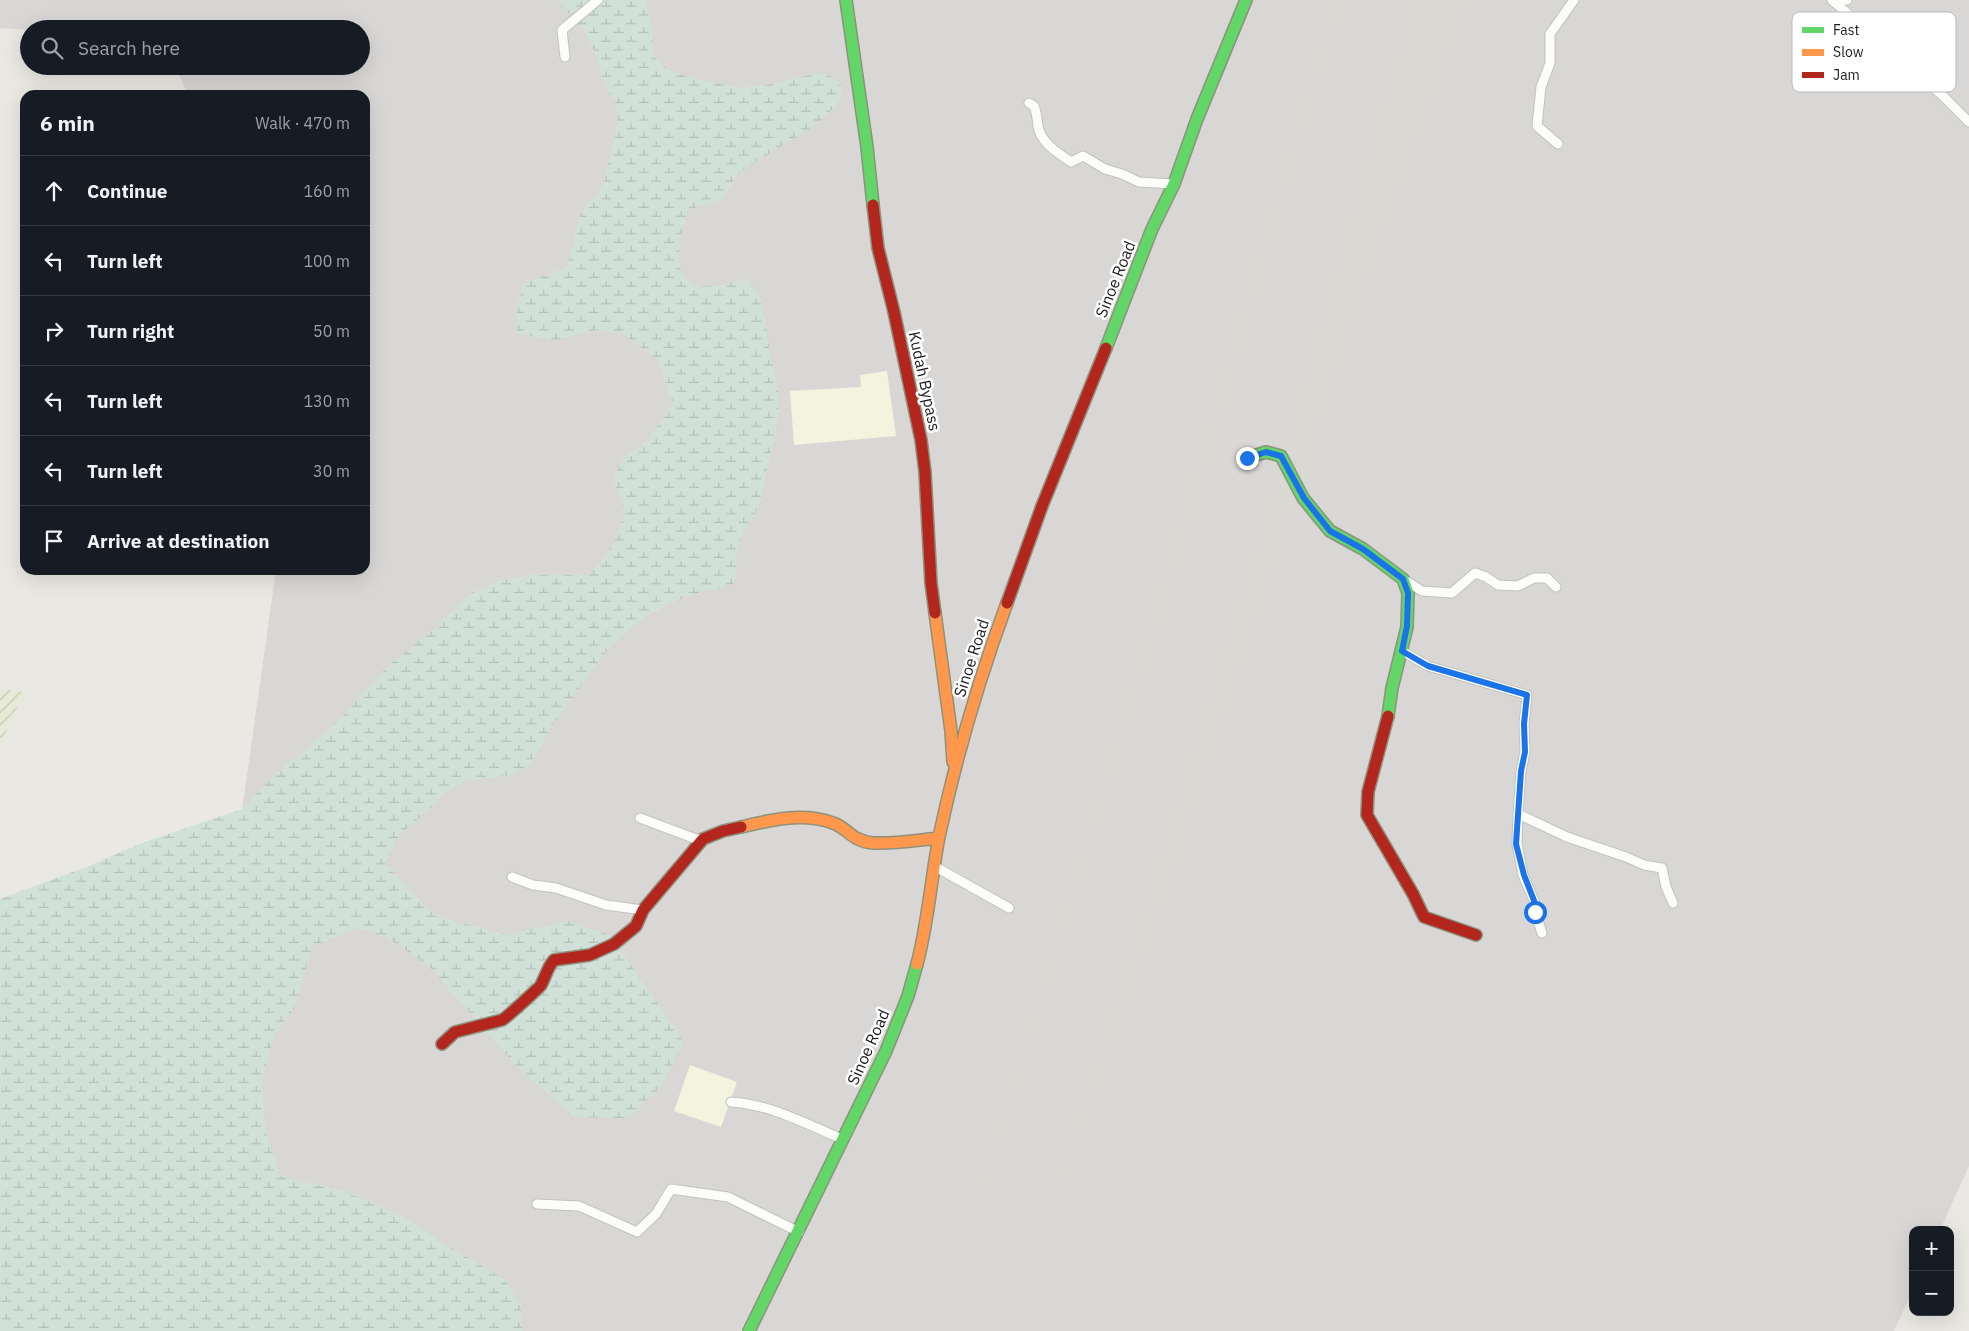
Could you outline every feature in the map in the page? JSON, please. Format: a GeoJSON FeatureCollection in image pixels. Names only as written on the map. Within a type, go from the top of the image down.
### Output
{"type":"FeatureCollection","features":[{"type":"Feature","properties":{"kind":"main road","name":"Kudah Bypass"},"geometry":{"type":"LineString","coordinates":[[846,0],[867,147],[878,248],[894,312],[921,440],[925,472],[931,583],[952,731],[954,770]]}},
{"type":"Feature","properties":{"kind":"main road","name":"Sinoe Road"},"geometry":{"type":"LineString","coordinates":[[749,1331],[799,1232],[886,1050],[908,996],[918,960],[939,838],[954,770],[988,655],[1042,506],[1092,385],[1120,307],[1152,229],[1174,184],[1204,102],[1246,0]]}},
{"type":"Feature","properties":{"kind":"main road"},"geometry":{"type":"LineString","coordinates":[[1247,458],[1266,452],[1281,456],[1304,498],[1330,531],[1363,549],[1403,579],[1408,593],[1407,626],[1392,688],[1388,718],[1368,792],[1367,815],[1424,918],[1476,936]]}},
{"type":"Feature","properties":{"kind":"main road"},"geometry":{"type":"LineString","coordinates":[[442,1044],[455,1032],[508,1017],[528,995],[540,987],[548,967],[554,960],[590,955],[614,944],[636,926],[643,910],[703,839],[723,831],[766,821],[802,817],[834,823],[853,838],[873,843],[939,838]]}},
{"type":"Feature","properties":{"kind":"street"},"geometry":{"type":"LineString","coordinates":[[565,57],[562,30],[598,0]]}},
{"type":"Feature","properties":{"kind":"street"},"geometry":{"type":"LineString","coordinates":[[1558,144],[1537,126],[1541,87],[1550,63],[1550,34],[1574,0]]}},
{"type":"Feature","properties":{"kind":"street"},"geometry":{"type":"LineString","coordinates":[[1832,0],[1846,12]]}},
{"type":"Feature","properties":{"kind":"street"},"geometry":{"type":"LineString","coordinates":[[1842,0],[1847,0]]}},
{"type":"Feature","properties":{"kind":"street"},"geometry":{"type":"LineString","coordinates":[[1939,92],[1969,122]]}},
{"type":"Feature","properties":{"kind":"street"},"geometry":{"type":"LineString","coordinates":[[1029,103],[1034,106],[1038,116],[1040,134],[1045,141],[1070,162],[1083,156],[1105,169],[1139,182],[1174,184]]}},
{"type":"Feature","properties":{"kind":"street"},"geometry":{"type":"LineString","coordinates":[[1403,579],[1422,591],[1452,593],[1475,573],[1486,577],[1498,585],[1518,586],[1534,578],[1547,578],[1556,587]]}},
{"type":"Feature","properties":{"kind":"street"},"geometry":{"type":"LineString","coordinates":[[1402,651],[1428,666],[1527,695],[1524,724],[1525,752],[1521,771],[1516,844],[1524,875],[1535,903],[1535,912],[1542,933]]}},
{"type":"Feature","properties":{"kind":"street"},"geometry":{"type":"LineString","coordinates":[[1518,814],[1567,837],[1644,865],[1662,868],[1666,887],[1673,903]]}},
{"type":"Feature","properties":{"kind":"street"},"geometry":{"type":"LineString","coordinates":[[640,818],[696,839],[703,839]]}},
{"type":"Feature","properties":{"kind":"street"},"geometry":{"type":"LineString","coordinates":[[934,866],[1009,908]]}},
{"type":"Feature","properties":{"kind":"street"},"geometry":{"type":"LineString","coordinates":[[512,876],[533,885],[556,888],[606,905],[643,910]]}},
{"type":"Feature","properties":{"kind":"street"},"geometry":{"type":"LineString","coordinates":[[732,1102],[749,1103],[802,1122],[842,1140]]}},
{"type":"Feature","properties":{"kind":"street"},"geometry":{"type":"LineString","coordinates":[[537,1204],[580,1206],[637,1232],[656,1214],[671,1188],[728,1197],[799,1232]]}},
{"type":"Feature","properties":{"kind":"shaded area"},"geometry":{"type":"Polygon","coordinates":[[[0,0],[1969,0],[1969,1166],[1942,1226],[1909,1226],[1909,1299],[1894,1331],[0,1331],[238,839],[275,575],[370,575],[370,90],[186,90],[179,75],[370,75],[370,20],[20,20],[20,29],[0,28],[0,0]]]}},
{"type":"Feature","properties":{"kind":"shaded area"},"geometry":{"type":"Polygon","coordinates":[[[1328,0],[1471,0],[1366,289],[1178,869],[1014,1331],[933,1331],[1328,0]]]}},
{"type":"Feature","properties":{"kind":"shaded area"},"geometry":{"type":"Polygon","coordinates":[[[887,371],[896,436],[794,445],[790,391],[861,387],[860,375],[887,371]]]}},
{"type":"Feature","properties":{"kind":"shaded area"},"geometry":{"type":"Polygon","coordinates":[[[0,689],[24,692],[1,743],[0,743],[0,689]]]}},
{"type":"Feature","properties":{"kind":"shaded area"},"geometry":{"type":"Polygon","coordinates":[[[690,1065],[737,1082],[721,1127],[674,1111],[690,1065]]]}},
{"type":"Feature","properties":{"kind":"green space"},"geometry":{"type":"Polygon","coordinates":[[[558,0],[646,0],[651,19],[654,57],[667,69],[688,77],[740,88],[766,85],[819,73],[829,75],[841,84],[841,100],[824,118],[739,172],[723,199],[688,210],[681,236],[680,265],[682,273],[687,280],[696,286],[710,286],[746,279],[753,286],[761,300],[778,390],[779,401],[775,434],[762,496],[754,516],[741,537],[737,549],[736,574],[733,584],[703,591],[676,601],[641,619],[598,662],[550,729],[538,752],[527,767],[510,775],[465,781],[445,792],[433,806],[399,835],[385,864],[435,916],[508,935],[567,921],[610,935],[684,1042],[662,1085],[629,1118],[573,1117],[519,1069],[429,966],[388,938],[359,928],[312,946],[295,1007],[274,1036],[262,1080],[266,1133],[280,1176],[342,1191],[401,1215],[448,1246],[504,1279],[521,1305],[522,1331],[0,1331],[0,899],[86,867],[142,843],[242,809],[273,776],[334,725],[388,666],[437,627],[469,594],[497,581],[530,575],[590,575],[614,543],[625,511],[613,479],[625,456],[648,439],[673,404],[658,360],[623,334],[597,330],[555,340],[516,334],[517,307],[524,284],[567,266],[581,213],[603,185],[618,122],[615,101],[604,84],[594,50],[584,31],[558,0]]]}},
{"type":"Feature","properties":{"kind":"runway"},"geometry":{"type":"LineString","coordinates":[[976,1331],[1247,458],[1347,105],[1379,0]]}},
{"type":"Feature","properties":{"kind":"traffic: fast"},"geometry":{"type":"LineString","coordinates":[[846,0],[867,147],[873,205]]}},
{"type":"Feature","properties":{"kind":"traffic: fast"},"geometry":{"type":"LineString","coordinates":[[1106,348],[1152,229],[1174,184],[1197,119],[1246,0]]}},
{"type":"Feature","properties":{"kind":"traffic: fast"},"geometry":{"type":"LineString","coordinates":[[1247,458],[1266,452],[1281,456],[1303,498],[1330,531],[1363,549],[1403,579],[1408,593],[1407,627],[1392,688],[1388,716]]}},
{"type":"Feature","properties":{"kind":"traffic: fast"},"geometry":{"type":"LineString","coordinates":[[749,1331],[886,1051],[908,996],[917,964]]}},
{"type":"Feature","properties":{"kind":"traffic: slow"},"geometry":{"type":"LineString","coordinates":[[917,964],[924,933],[939,837],[953,777],[978,689],[1007,603]]}},
{"type":"Feature","properties":{"kind":"traffic: slow"},"geometry":{"type":"LineString","coordinates":[[935,613],[951,731],[953,762]]}},
{"type":"Feature","properties":{"kind":"traffic: slow"},"geometry":{"type":"LineString","coordinates":[[741,827],[787,818],[810,818],[838,825],[866,842],[898,842],[939,838]]}},
{"type":"Feature","properties":{"kind":"traffic: jam"},"geometry":{"type":"LineString","coordinates":[[873,205],[878,248],[894,312],[921,440],[925,472],[931,583],[935,613]]}},
{"type":"Feature","properties":{"kind":"traffic: jam"},"geometry":{"type":"LineString","coordinates":[[1007,603],[1042,506],[1106,348]]}},
{"type":"Feature","properties":{"kind":"traffic: jam"},"geometry":{"type":"LineString","coordinates":[[1388,716],[1368,792],[1367,815],[1413,894],[1424,917],[1476,935]]}},
{"type":"Feature","properties":{"kind":"traffic: jam"},"geometry":{"type":"LineString","coordinates":[[442,1044],[455,1032],[505,1018],[541,985],[554,960],[590,955],[614,944],[636,926],[643,910],[703,839],[723,831],[741,827]]}},
{"type":"Feature","properties":{"kind":"route"},"geometry":{"type":"LineString","coordinates":[[1247,458],[1266,452],[1281,456],[1304,498],[1330,531],[1363,549],[1375,560],[1403,579],[1408,593],[1407,626],[1402,651],[1428,666],[1496,684],[1527,695],[1524,724],[1525,752],[1521,771],[1516,844],[1524,875],[1535,903],[1535,912]]}}]}
